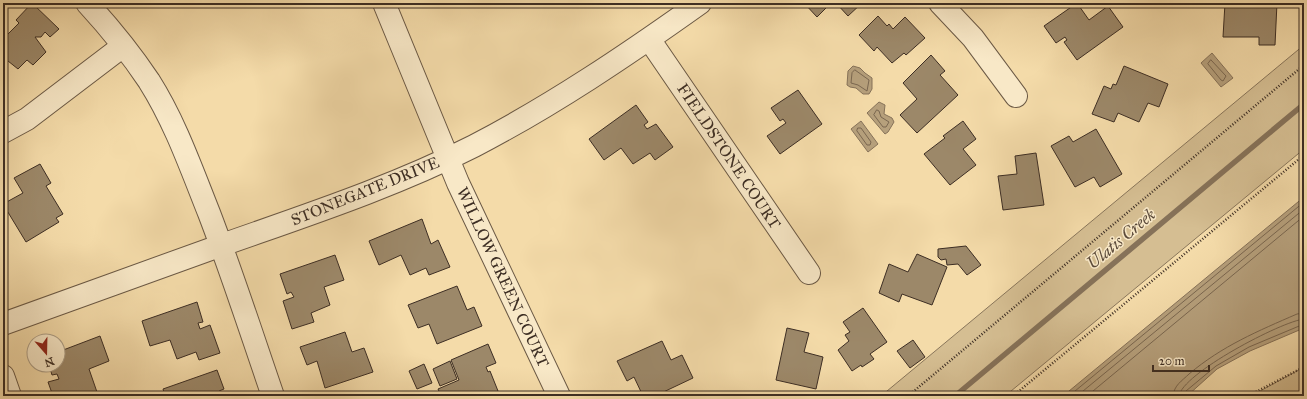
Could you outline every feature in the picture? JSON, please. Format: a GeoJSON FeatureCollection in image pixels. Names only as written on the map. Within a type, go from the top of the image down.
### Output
{"type":"FeatureCollection","features":[{"type":"Feature","properties":{"kind":"street"},"geometry":{"type":"LineString","coordinates":[[87,3],[123,46],[149,81],[168,114],[186,154],[221,245],[273,396]]}},
{"type":"Feature","properties":{"kind":"street","name":"WILLOW GREEN COURT"},"geometry":{"type":"LineString","coordinates":[[384,3],[458,183],[559,396]]}},
{"type":"Feature","properties":{"kind":"street","name":"STONEGATE DRIVE"},"geometry":{"type":"LineString","coordinates":[[3,324],[221,245],[329,208],[448,158],[507,129],[549,104],[649,39],[700,3]]}},
{"type":"Feature","properties":{"kind":"street"},"geometry":{"type":"LineString","coordinates":[[940,3],[973,38],[1016,96]]}},
{"type":"Feature","properties":{"kind":"street","name":"FIELDSTONE COURT"},"geometry":{"type":"LineString","coordinates":[[649,39],[809,273]]}},
{"type":"Feature","properties":{"kind":"street"},"geometry":{"type":"LineString","coordinates":[[3,132],[27,119],[123,46]]}},
{"type":"Feature","properties":{"kind":"street"},"geometry":{"type":"LineString","coordinates":[[3,376],[10,396]]}},
{"type":"Feature","properties":{"kind":"path"},"geometry":{"type":"LineString","coordinates":[[908,396],[1304,64]]}},
{"type":"Feature","properties":{"kind":"path"},"geometry":{"type":"LineString","coordinates":[[1013,396],[1304,156]]}},
{"type":"Feature","properties":{"kind":"path"},"geometry":{"type":"LineString","coordinates":[[1248,396],[1304,367]]}},
{"type":"Feature","properties":{"kind":"shaded area"},"geometry":{"type":"Polygon","coordinates":[[[1304,45],[1304,149],[1005,396],[881,396],[1304,45]]]}},
{"type":"Feature","properties":{"kind":"shaded area"},"geometry":{"type":"Polygon","coordinates":[[[1304,367],[1304,396],[1251,396],[1304,367]]]}},
{"type":"Feature","properties":{"kind":"water"},"geometry":{"type":"Polygon","coordinates":[[[1212,53],[1233,78],[1221,87],[1201,63],[1212,53]]]}},
{"type":"Feature","properties":{"kind":"water"},"geometry":{"type":"Polygon","coordinates":[[[853,66],[860,68],[872,78],[872,89],[869,94],[863,94],[856,88],[847,85],[848,71],[853,66]]]}},
{"type":"Feature","properties":{"kind":"water"},"geometry":{"type":"Polygon","coordinates":[[[879,102],[885,105],[884,114],[892,118],[894,122],[885,134],[867,113],[879,102]]]}},
{"type":"Feature","properties":{"kind":"water"},"geometry":{"type":"Polygon","coordinates":[[[861,121],[878,144],[868,152],[851,129],[861,121]]]}},
{"type":"Feature","properties":{"kind":"water"},"geometry":{"type":"Polygon","coordinates":[[[1304,197],[1304,328],[1250,351],[1217,369],[1187,396],[1063,396],[1304,197]]]}},
{"type":"Feature","properties":{"kind":"building"},"geometry":{"type":"Polygon","coordinates":[[[32,3],[59,29],[50,37],[45,32],[41,37],[35,37],[46,52],[33,65],[27,60],[18,69],[3,57],[3,39],[19,23],[16,20],[32,3]]]}},
{"type":"Feature","properties":{"kind":"building"},"geometry":{"type":"Polygon","coordinates":[[[804,3],[831,3],[817,17],[804,3]]]}},
{"type":"Feature","properties":{"kind":"building"},"geometry":{"type":"Polygon","coordinates":[[[836,3],[862,3],[848,16],[836,3]]]}},
{"type":"Feature","properties":{"kind":"building"},"geometry":{"type":"Polygon","coordinates":[[[1077,3],[1089,20],[1108,6],[1123,27],[1077,60],[1064,42],[1067,40],[1065,37],[1056,43],[1044,26],[1077,3]]]}},
{"type":"Feature","properties":{"kind":"building"},"geometry":{"type":"Polygon","coordinates":[[[1225,3],[1277,3],[1275,45],[1259,45],[1259,37],[1223,37],[1225,3]]]}},
{"type":"Feature","properties":{"kind":"building"},"geometry":{"type":"Polygon","coordinates":[[[878,16],[887,26],[889,24],[893,29],[905,17],[925,38],[906,55],[904,53],[892,63],[877,47],[874,51],[859,35],[878,16]]]}},
{"type":"Feature","properties":{"kind":"building"},"geometry":{"type":"Polygon","coordinates":[[[931,55],[945,71],[940,75],[958,95],[917,133],[900,115],[917,99],[903,83],[931,55]]]}},
{"type":"Feature","properties":{"kind":"building"},"geometry":{"type":"Polygon","coordinates":[[[1124,66],[1168,84],[1159,107],[1148,103],[1139,122],[1118,113],[1114,122],[1092,114],[1104,86],[1111,89],[1113,84],[1116,85],[1124,66]]]}},
{"type":"Feature","properties":{"kind":"building"},"geometry":{"type":"Polygon","coordinates":[[[798,90],[822,124],[780,154],[767,136],[786,123],[783,119],[780,121],[771,108],[798,90]]]}},
{"type":"Feature","properties":{"kind":"building"},"geometry":{"type":"Polygon","coordinates":[[[636,105],[648,122],[644,125],[647,129],[656,124],[673,147],[655,160],[650,153],[633,164],[621,148],[604,160],[589,139],[636,105]]]}},
{"type":"Feature","properties":{"kind":"building"},"geometry":{"type":"Polygon","coordinates":[[[963,121],[976,139],[963,149],[976,165],[950,185],[924,154],[945,138],[943,136],[963,121]]]}},
{"type":"Feature","properties":{"kind":"building"},"geometry":{"type":"Polygon","coordinates":[[[1096,129],[1122,174],[1100,187],[1094,177],[1075,187],[1051,146],[1069,136],[1073,142],[1096,129]]]}},
{"type":"Feature","properties":{"kind":"building"},"geometry":{"type":"Polygon","coordinates":[[[1036,153],[1044,205],[1003,210],[998,176],[1017,174],[1015,156],[1036,153]]]}},
{"type":"Feature","properties":{"kind":"building"},"geometry":{"type":"Polygon","coordinates":[[[40,164],[51,183],[46,186],[63,214],[56,218],[59,222],[26,242],[3,204],[23,193],[14,178],[40,164]]]}},
{"type":"Feature","properties":{"kind":"building"},"geometry":{"type":"Polygon","coordinates":[[[422,219],[431,244],[438,240],[450,267],[429,275],[426,268],[410,275],[401,255],[379,265],[369,241],[422,219]]]}},
{"type":"Feature","properties":{"kind":"building"},"geometry":{"type":"Polygon","coordinates":[[[966,246],[981,265],[967,275],[958,264],[947,265],[946,259],[941,260],[938,257],[938,249],[966,246]]]}},
{"type":"Feature","properties":{"kind":"building"},"geometry":{"type":"Polygon","coordinates":[[[917,254],[947,267],[932,305],[902,294],[899,302],[879,293],[889,264],[908,272],[917,254]]]}},
{"type":"Feature","properties":{"kind":"building"},"geometry":{"type":"Polygon","coordinates":[[[335,255],[344,280],[324,287],[330,305],[311,313],[314,322],[292,329],[283,301],[294,297],[291,292],[287,294],[280,274],[335,255]]]}},
{"type":"Feature","properties":{"kind":"building"},"geometry":{"type":"Polygon","coordinates":[[[457,286],[467,310],[474,307],[482,326],[437,344],[429,324],[418,328],[408,305],[457,286]]]}},
{"type":"Feature","properties":{"kind":"building"},"geometry":{"type":"Polygon","coordinates":[[[197,302],[203,322],[198,323],[200,329],[210,325],[220,353],[199,360],[196,352],[177,359],[170,340],[150,346],[142,321],[197,302]]]}},
{"type":"Feature","properties":{"kind":"building"},"geometry":{"type":"Polygon","coordinates":[[[863,308],[887,342],[870,354],[874,359],[862,367],[861,365],[852,371],[838,350],[849,341],[845,335],[850,332],[843,322],[863,308]]]}},
{"type":"Feature","properties":{"kind":"building"},"geometry":{"type":"Polygon","coordinates":[[[787,328],[809,333],[804,352],[823,357],[816,389],[776,380],[787,328]]]}},
{"type":"Feature","properties":{"kind":"building"},"geometry":{"type":"Polygon","coordinates":[[[345,332],[352,352],[364,348],[373,372],[325,388],[317,361],[307,365],[300,347],[345,332]]]}},
{"type":"Feature","properties":{"kind":"building"},"geometry":{"type":"Polygon","coordinates":[[[100,336],[109,361],[89,369],[98,395],[53,396],[48,382],[59,379],[57,374],[52,375],[51,373],[66,373],[66,349],[100,336]]]}},
{"type":"Feature","properties":{"kind":"building"},"geometry":{"type":"Polygon","coordinates":[[[913,340],[925,357],[910,368],[897,351],[913,340]]]}},
{"type":"Feature","properties":{"kind":"building"},"geometry":{"type":"Polygon","coordinates":[[[662,341],[671,360],[682,355],[693,378],[655,396],[643,396],[634,377],[627,381],[617,361],[662,341]]]}},
{"type":"Feature","properties":{"kind":"building"},"geometry":{"type":"Polygon","coordinates":[[[488,344],[496,363],[486,367],[488,372],[490,371],[498,391],[485,396],[441,396],[438,389],[459,380],[451,360],[488,344]]]}},
{"type":"Feature","properties":{"kind":"building"},"geometry":{"type":"Polygon","coordinates":[[[450,361],[457,379],[440,386],[433,369],[450,361]]]}},
{"type":"Feature","properties":{"kind":"building"},"geometry":{"type":"Polygon","coordinates":[[[424,364],[432,383],[417,389],[409,371],[424,364]]]}},
{"type":"Feature","properties":{"kind":"building"},"geometry":{"type":"Polygon","coordinates":[[[217,370],[224,389],[219,391],[221,396],[165,396],[163,389],[217,370]]]}},
{"type":"Feature","properties":{"kind":"building"},"geometry":{"type":"Polygon","coordinates":[[[370,392],[371,396],[358,396],[370,392]]]}},
{"type":"Feature","properties":{"kind":"waterway","name":"Ulatis Creek"},"geometry":{"type":"LineString","coordinates":[[955,396],[1304,104]]}}]}
